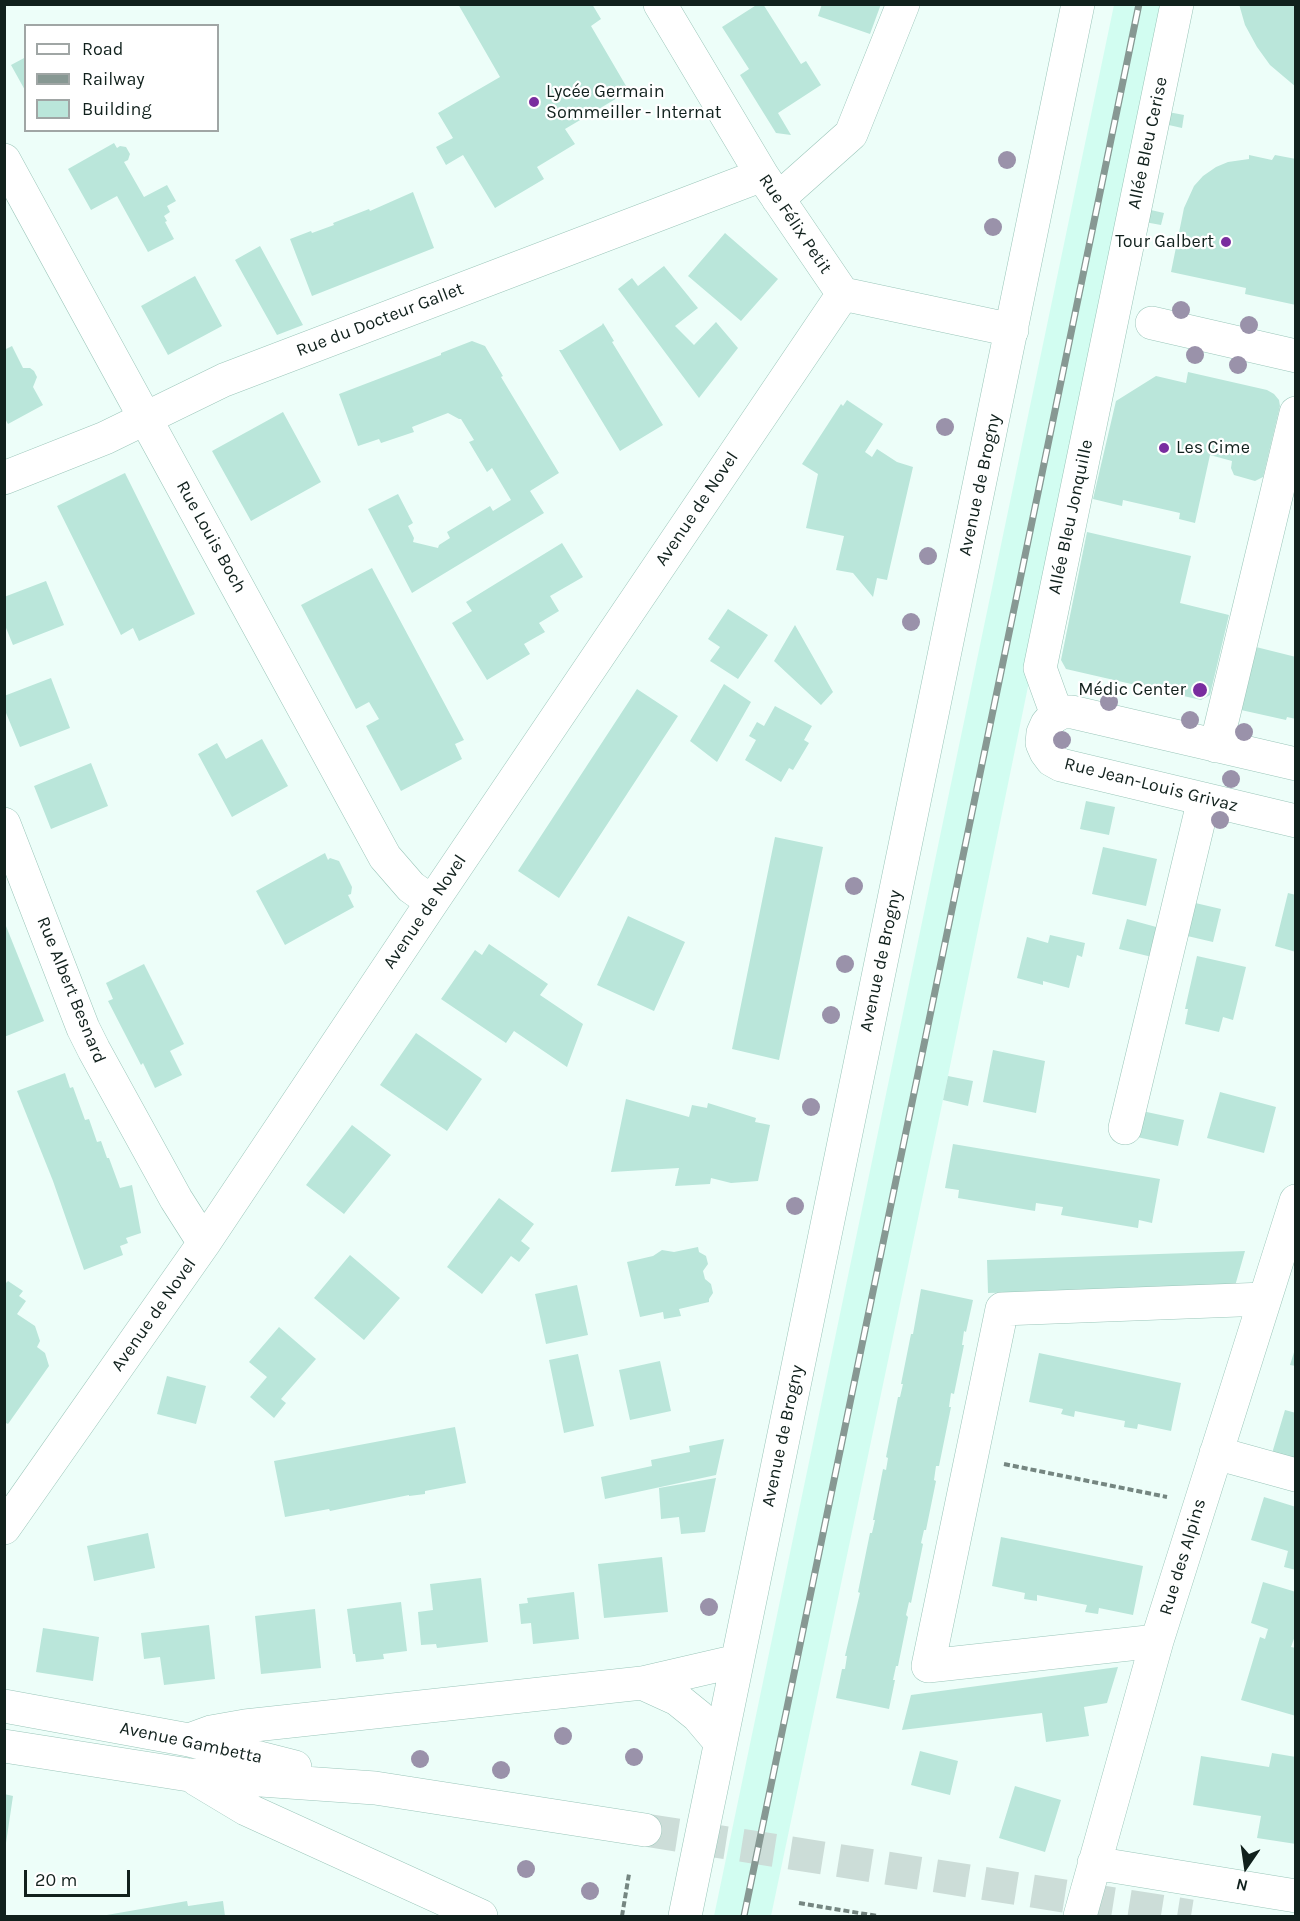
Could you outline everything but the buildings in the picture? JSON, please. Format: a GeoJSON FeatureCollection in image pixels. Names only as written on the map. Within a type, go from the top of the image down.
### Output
{"type":"FeatureCollection","features":[{"type":"Feature","properties":{"kind":"street","name":"Rue Félix Petit"},"geometry":{"type":"LineString","coordinates":[[660,4],[770,188],[843,294],[1012,330]]}},
{"type":"Feature","properties":{"kind":"street"},"geometry":{"type":"LineString","coordinates":[[770,188],[851,135],[903,4]]}},
{"type":"Feature","properties":{"kind":"street","name":"Avenue de Brogny"},"geometry":{"type":"LineString","coordinates":[[685,1917],[1078,4]]}},
{"type":"Feature","properties":{"kind":"street","name":"Allée Bleu Cerise"},"geometry":{"type":"LineString","coordinates":[[1113,316],[1177,4]]}},
{"type":"Feature","properties":{"kind":"street","name":"Rue Louis Boch"},"geometry":{"type":"LineString","coordinates":[[4,160],[385,857],[411,887],[432,902]]}},
{"type":"Feature","properties":{"kind":"street","name":"Rue du Docteur Gallet"},"geometry":{"type":"LineString","coordinates":[[4,478],[80,449],[224,380],[770,188]]}},
{"type":"Feature","properties":{"kind":"street","name":"Avenue de Novel"},"geometry":{"type":"LineString","coordinates":[[4,1528],[204,1243],[843,294]]}},
{"type":"Feature","properties":{"kind":"street","name":"Allée Bleu Jonquille"},"geometry":{"type":"LineString","coordinates":[[1057,715],[1040,668],[1113,316]]}},
{"type":"Feature","properties":{"kind":"street"},"geometry":{"type":"LineString","coordinates":[[1152,324],[1296,356]]}},
{"type":"Feature","properties":{"kind":"street"},"geometry":{"type":"LineString","coordinates":[[1216,746],[1296,413]]}},
{"type":"Feature","properties":{"kind":"street"},"geometry":{"type":"LineString","coordinates":[[1057,715],[1072,712],[1296,764]]}},
{"type":"Feature","properties":{"kind":"street","name":"Rue Jean-Louis Grivaz"},"geometry":{"type":"LineString","coordinates":[[1057,715],[1047,724],[1042,743],[1052,760],[1061,765],[1296,821]]}},
{"type":"Feature","properties":{"kind":"street"},"geometry":{"type":"LineString","coordinates":[[1125,1128],[1204,799]]}},
{"type":"Feature","properties":{"kind":"street","name":"Rue Albert Besnard"},"geometry":{"type":"LineString","coordinates":[[4,824],[83,1028],[176,1199],[204,1243]]}},
{"type":"Feature","properties":{"kind":"street","name":"Rue des Alpins"},"geometry":{"type":"LineString","coordinates":[[1082,1911],[1157,1641],[1296,1201]]}},
{"type":"Feature","properties":{"kind":"street"},"geometry":{"type":"LineString","coordinates":[[1157,1641],[927,1666],[1002,1309],[1265,1299]]}},
{"type":"Feature","properties":{"kind":"street"},"geometry":{"type":"LineString","coordinates":[[1216,1453],[1296,1476]]}},
{"type":"Feature","properties":{"kind":"street"},"geometry":{"type":"LineString","coordinates":[[189,1740],[211,1732],[245,1726],[642,1683],[737,1661]]}},
{"type":"Feature","properties":{"kind":"street"},"geometry":{"type":"LineString","coordinates":[[642,1683],[677,1699],[698,1716],[720,1742]]}},
{"type":"Feature","properties":{"kind":"street","name":"Avenue Gambetta"},"geometry":{"type":"LineString","coordinates":[[4,1706],[189,1740],[375,1788]]}},
{"type":"Feature","properties":{"kind":"street","name":"Avenue Gambetta"},"geometry":{"type":"LineString","coordinates":[[4,1746],[189,1775],[375,1788],[645,1830]]}},
{"type":"Feature","properties":{"kind":"street"},"geometry":{"type":"LineString","coordinates":[[189,1775],[246,1809],[481,1917]]}},
{"type":"Feature","properties":{"kind":"street"},"geometry":{"type":"LineString","coordinates":[[1094,1863],[1296,1896]]}},
{"type":"Feature","properties":{"kind":"path"},"geometry":{"type":"LineString","coordinates":[[971,1458],[1200,1504]]}},
{"type":"Feature","properties":{"kind":"path"},"geometry":{"type":"LineString","coordinates":[[622,1917],[628,1874]]}},
{"type":"Feature","properties":{"kind":"path"},"geometry":{"type":"LineString","coordinates":[[799,1903],[877,1917]]}},
{"type":"Feature","properties":{"kind":"shaded area"},"geometry":{"type":"Polygon","coordinates":[[[1114,5],[1168,5],[948,1076],[771,1916],[714,1916],[1114,5]]]}},
{"type":"Feature","properties":{"kind":"tunnel"},"geometry":{"type":"LineString","coordinates":[[645,1830],[1191,1916]]}},
{"type":"Feature","properties":{"kind":"railway"},"geometry":{"type":"LineString","coordinates":[[744,1916],[1139,4]]}},
{"type":"Feature","properties":{"kind":"place","name":"Lycée Germain Sommeiller - Internat"},"geometry":{"type":"Point","coordinates":[534,102]}},
{"type":"Feature","properties":{"kind":"place","name":"Tour Galbert"},"geometry":{"type":"Point","coordinates":[1226,242]}},
{"type":"Feature","properties":{"kind":"place","name":"Les Cime"},"geometry":{"type":"Point","coordinates":[1164,448]}},
{"type":"Feature","properties":{"kind":"place","name":"Médic Center"},"geometry":{"type":"Point","coordinates":[1200,690]}}]}
